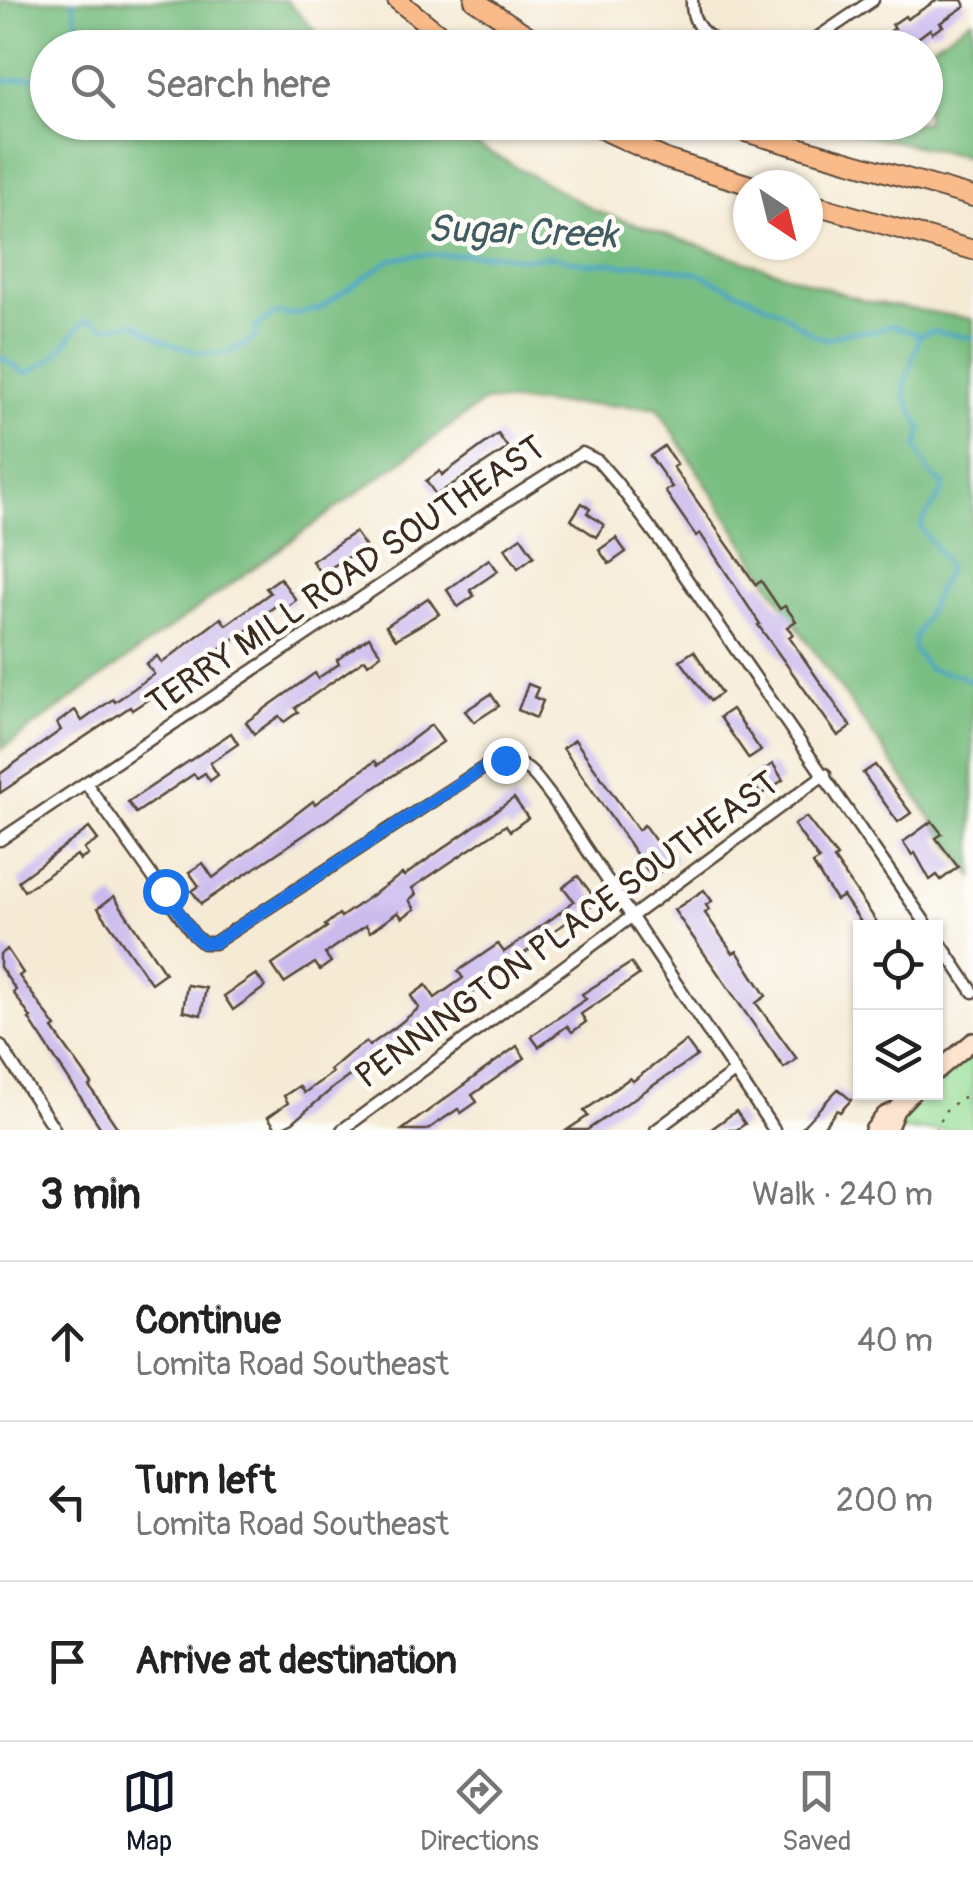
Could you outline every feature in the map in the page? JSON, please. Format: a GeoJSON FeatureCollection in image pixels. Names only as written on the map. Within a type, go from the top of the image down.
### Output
{"type":"FeatureCollection","features":[{"type":"Feature","properties":{"kind":"highway"},"geometry":{"type":"LineString","coordinates":[[396,0],[435,30]]}},
{"type":"Feature","properties":{"kind":"highway"},"geometry":{"type":"LineString","coordinates":[[474,0],[520,30]]}},
{"type":"Feature","properties":{"kind":"highway"},"geometry":{"type":"LineString","coordinates":[[625,140],[666,159],[733,180]]}},
{"type":"Feature","properties":{"kind":"highway"},"geometry":{"type":"LineString","coordinates":[[772,140],[973,198]]}},
{"type":"Feature","properties":{"kind":"highway"},"geometry":{"type":"LineString","coordinates":[[823,207],[973,250]]}},
{"type":"Feature","properties":{"kind":"main road"},"geometry":{"type":"LineString","coordinates":[[943,1066],[973,1041]]}},
{"type":"Feature","properties":{"kind":"main road"},"geometry":{"type":"LineString","coordinates":[[873,1130],[905,1100]]}},
{"type":"Feature","properties":{"kind":"main road"},"geometry":{"type":"LineString","coordinates":[[888,1130],[896,1110]]}},
{"type":"Feature","properties":{"kind":"street"},"geometry":{"type":"LineString","coordinates":[[692,0],[691,16],[700,30]]}},
{"type":"Feature","properties":{"kind":"street"},"geometry":{"type":"LineString","coordinates":[[829,30],[873,0]]}},
{"type":"Feature","properties":{"kind":"street","name":"TERRY MILL ROAD SOUTHEAST"},"geometry":{"type":"LineString","coordinates":[[0,840],[582,453],[598,461],[617,483],[924,920]]}},
{"type":"Feature","properties":{"kind":"street"},"geometry":{"type":"LineString","coordinates":[[86,783],[194,935],[203,943],[214,943],[485,767],[505,760],[527,766],[774,1130]]}},
{"type":"Feature","properties":{"kind":"street","name":"PENNINGTON PLACE SOUTHEAST"},"geometry":{"type":"LineString","coordinates":[[342,1130],[824,774]]}},
{"type":"Feature","properties":{"kind":"street"},"geometry":{"type":"LineString","coordinates":[[943,947],[973,992]]}},
{"type":"Feature","properties":{"kind":"street"},"geometry":{"type":"LineString","coordinates":[[0,1045],[56,1130]]}},
{"type":"Feature","properties":{"kind":"street"},"geometry":{"type":"LineString","coordinates":[[656,1130],[734,1073]]}},
{"type":"Feature","properties":{"kind":"path"},"geometry":{"type":"LineString","coordinates":[[936,1130],[946,1110],[973,1090]]}},
{"type":"Feature","properties":{"kind":"green space"},"geometry":{"type":"Polygon","coordinates":[[[0,0],[286,0],[314,30],[30,30],[30,140],[468,140],[596,211],[733,260],[864,301],[973,319],[973,573],[963,580],[973,593],[973,877],[800,631],[657,407],[485,401],[2,749],[0,0]]]}},
{"type":"Feature","properties":{"kind":"green space"},"geometry":{"type":"Polygon","coordinates":[[[973,19],[973,158],[888,140],[943,140],[943,39],[973,19]]]}},
{"type":"Feature","properties":{"kind":"green space"},"geometry":{"type":"Polygon","coordinates":[[[973,1048],[973,1130],[878,1130],[897,1100],[943,1100],[943,1067],[973,1048]]]}},
{"type":"Feature","properties":{"kind":"building"},"geometry":{"type":"Polygon","coordinates":[[[937,0],[962,0],[965,6],[940,23],[943,26],[937,30],[892,30],[892,25],[905,16],[907,19],[937,0]]]}},
{"type":"Feature","properties":{"kind":"building"},"geometry":{"type":"Polygon","coordinates":[[[498,434],[508,448],[436,495],[426,481],[440,471],[442,475],[498,434]]]}},
{"type":"Feature","properties":{"kind":"building"},"geometry":{"type":"Polygon","coordinates":[[[664,446],[677,465],[673,467],[756,585],[761,581],[780,609],[785,606],[796,621],[787,627],[793,634],[789,637],[851,727],[838,736],[758,625],[700,533],[696,536],[665,491],[672,487],[650,456],[664,446]]]}},
{"type":"Feature","properties":{"kind":"building"},"geometry":{"type":"Polygon","coordinates":[[[582,503],[590,509],[587,513],[604,525],[596,537],[571,520],[582,503]]]}},
{"type":"Feature","properties":{"kind":"building"},"geometry":{"type":"Polygon","coordinates":[[[355,532],[365,546],[321,574],[312,561],[355,532]]]}},
{"type":"Feature","properties":{"kind":"building"},"geometry":{"type":"Polygon","coordinates":[[[521,537],[534,556],[518,568],[505,548],[521,537]]]}},
{"type":"Feature","properties":{"kind":"building"},"geometry":{"type":"Polygon","coordinates":[[[616,538],[626,552],[609,564],[599,550],[616,538]]]}},
{"type":"Feature","properties":{"kind":"building"},"geometry":{"type":"Polygon","coordinates":[[[489,559],[498,571],[470,590],[474,596],[458,607],[447,590],[489,559]]]}},
{"type":"Feature","properties":{"kind":"building"},"geometry":{"type":"Polygon","coordinates":[[[280,578],[296,600],[282,610],[278,604],[164,689],[132,710],[130,707],[0,793],[0,774],[61,730],[57,723],[75,710],[82,721],[113,699],[115,702],[154,674],[146,664],[157,656],[162,663],[221,618],[226,625],[270,593],[266,588],[280,578]]]}},
{"type":"Feature","properties":{"kind":"building"},"geometry":{"type":"Polygon","coordinates":[[[428,598],[439,614],[396,639],[386,626],[428,598]]]}},
{"type":"Feature","properties":{"kind":"building"},"geometry":{"type":"Polygon","coordinates":[[[369,637],[381,654],[368,664],[365,659],[295,708],[298,712],[284,722],[279,716],[254,734],[246,722],[315,673],[318,678],[339,664],[337,660],[369,637]]]}},
{"type":"Feature","properties":{"kind":"building"},"geometry":{"type":"Polygon","coordinates":[[[694,651],[721,693],[710,701],[680,660],[694,651]]]}},
{"type":"Feature","properties":{"kind":"building"},"geometry":{"type":"Polygon","coordinates":[[[528,684],[538,688],[534,697],[543,701],[536,718],[518,710],[528,684]]]}},
{"type":"Feature","properties":{"kind":"building"},"geometry":{"type":"Polygon","coordinates":[[[491,694],[499,706],[474,722],[465,711],[491,694]]]}},
{"type":"Feature","properties":{"kind":"building"},"geometry":{"type":"Polygon","coordinates":[[[732,709],[761,751],[749,759],[720,717],[732,709]]]}},
{"type":"Feature","properties":{"kind":"building"},"geometry":{"type":"Polygon","coordinates":[[[431,725],[443,742],[201,904],[192,891],[199,886],[189,872],[203,863],[213,878],[313,801],[315,804],[375,761],[378,765],[431,725]]]}},
{"type":"Feature","properties":{"kind":"building"},"geometry":{"type":"Polygon","coordinates":[[[231,733],[238,744],[210,763],[218,775],[210,781],[205,773],[197,778],[194,774],[136,813],[128,802],[231,733]]]}},
{"type":"Feature","properties":{"kind":"building"},"geometry":{"type":"Polygon","coordinates":[[[575,740],[638,830],[644,825],[660,847],[664,843],[677,860],[652,877],[563,748],[575,740]]]}},
{"type":"Feature","properties":{"kind":"building"},"geometry":{"type":"Polygon","coordinates":[[[773,764],[783,780],[761,795],[750,779],[773,764]]]}},
{"type":"Feature","properties":{"kind":"building"},"geometry":{"type":"Polygon","coordinates":[[[875,765],[911,813],[898,822],[863,773],[875,765]]]}},
{"type":"Feature","properties":{"kind":"building"},"geometry":{"type":"Polygon","coordinates":[[[514,798],[528,818],[510,831],[506,825],[412,888],[416,894],[409,900],[415,909],[402,918],[398,912],[370,932],[366,925],[325,954],[331,962],[320,970],[315,963],[284,983],[272,965],[327,927],[339,914],[341,917],[404,876],[514,798]]]}},
{"type":"Feature","properties":{"kind":"building"},"geometry":{"type":"Polygon","coordinates":[[[806,817],[837,857],[834,859],[876,920],[860,920],[843,896],[836,900],[813,864],[819,860],[794,825],[806,817]]]}},
{"type":"Feature","properties":{"kind":"building"},"geometry":{"type":"Polygon","coordinates":[[[932,821],[942,834],[936,838],[958,867],[941,880],[937,875],[930,880],[915,853],[912,855],[903,842],[932,821]]]}},
{"type":"Feature","properties":{"kind":"building"},"geometry":{"type":"Polygon","coordinates":[[[89,828],[98,840],[84,849],[88,855],[80,860],[77,855],[24,891],[18,881],[89,828]]]}},
{"type":"Feature","properties":{"kind":"building"},"geometry":{"type":"Polygon","coordinates":[[[578,876],[598,902],[277,1130],[268,1117],[288,1103],[284,1096],[299,1086],[304,1093],[332,1073],[330,1070],[351,1052],[366,1042],[369,1046],[398,1025],[419,1008],[411,996],[426,985],[435,998],[463,978],[458,971],[498,944],[504,952],[554,917],[574,901],[563,887],[578,876]]]}},
{"type":"Feature","properties":{"kind":"building"},"geometry":{"type":"Polygon","coordinates":[[[704,890],[712,901],[706,905],[709,910],[705,913],[733,953],[737,951],[766,996],[756,1003],[797,1059],[784,1068],[674,910],[704,890]]]}},
{"type":"Feature","properties":{"kind":"building"},"geometry":{"type":"Polygon","coordinates":[[[114,896],[165,973],[151,983],[98,908],[114,896]]]}},
{"type":"Feature","properties":{"kind":"building"},"geometry":{"type":"Polygon","coordinates":[[[7,949],[23,973],[19,976],[56,1027],[53,1029],[119,1130],[102,1130],[29,1019],[0,967],[0,954],[7,949]]]}},
{"type":"Feature","properties":{"kind":"building"},"geometry":{"type":"Polygon","coordinates":[[[631,963],[639,975],[581,1014],[586,1022],[572,1032],[567,1026],[539,1047],[531,1036],[586,999],[582,994],[631,963]]]}},
{"type":"Feature","properties":{"kind":"building"},"geometry":{"type":"Polygon","coordinates":[[[256,974],[265,987],[233,1010],[224,996],[256,974]]]}},
{"type":"Feature","properties":{"kind":"building"},"geometry":{"type":"Polygon","coordinates":[[[187,985],[206,988],[201,1015],[183,1011],[187,985]]]}},
{"type":"Feature","properties":{"kind":"building"},"geometry":{"type":"Polygon","coordinates":[[[686,1041],[697,1056],[587,1130],[567,1130],[588,1116],[584,1111],[686,1041]]]}},
{"type":"Feature","properties":{"kind":"building"},"geometry":{"type":"Polygon","coordinates":[[[517,1046],[525,1058],[472,1095],[477,1102],[461,1113],[458,1109],[427,1130],[402,1130],[517,1046]]]}},
{"type":"Feature","properties":{"kind":"building"},"geometry":{"type":"Polygon","coordinates":[[[838,1089],[851,1100],[840,1112],[837,1110],[821,1130],[803,1126],[838,1089]]]}},
{"type":"Feature","properties":{"kind":"building"},"geometry":{"type":"Polygon","coordinates":[[[736,1111],[745,1124],[736,1130],[710,1130],[736,1111]]]}},
{"type":"Feature","properties":{"kind":"waterway","name":"Sugar Creek"},"geometry":{"type":"LineString","coordinates":[[72,30],[77,22],[73,0]]}},
{"type":"Feature","properties":{"kind":"waterway","name":"Sugar Creek"},"geometry":{"type":"LineString","coordinates":[[0,82],[30,78]]}},
{"type":"Feature","properties":{"kind":"waterway","name":"Sugar Creek"},"geometry":{"type":"LineString","coordinates":[[0,357],[27,374],[52,359],[88,319],[104,327],[136,323],[179,347],[226,353],[255,338],[256,327],[276,313],[289,315],[319,309],[390,260],[415,255],[494,254],[522,259],[550,256],[589,264],[640,263],[697,273],[780,311],[813,335],[826,339],[890,325],[920,335],[933,331],[973,338]]}},
{"type":"Feature","properties":{"kind":"waterway"},"geometry":{"type":"LineString","coordinates":[[920,335],[905,383],[905,396],[922,430],[917,447],[930,473],[944,484],[921,526],[948,568],[914,640],[914,650],[928,669],[958,675],[973,683]]}},
{"type":"Feature","properties":{"kind":"route"},"geometry":{"type":"LineString","coordinates":[[165,891],[194,935],[203,943],[214,943],[485,767],[505,760]]}}]}
